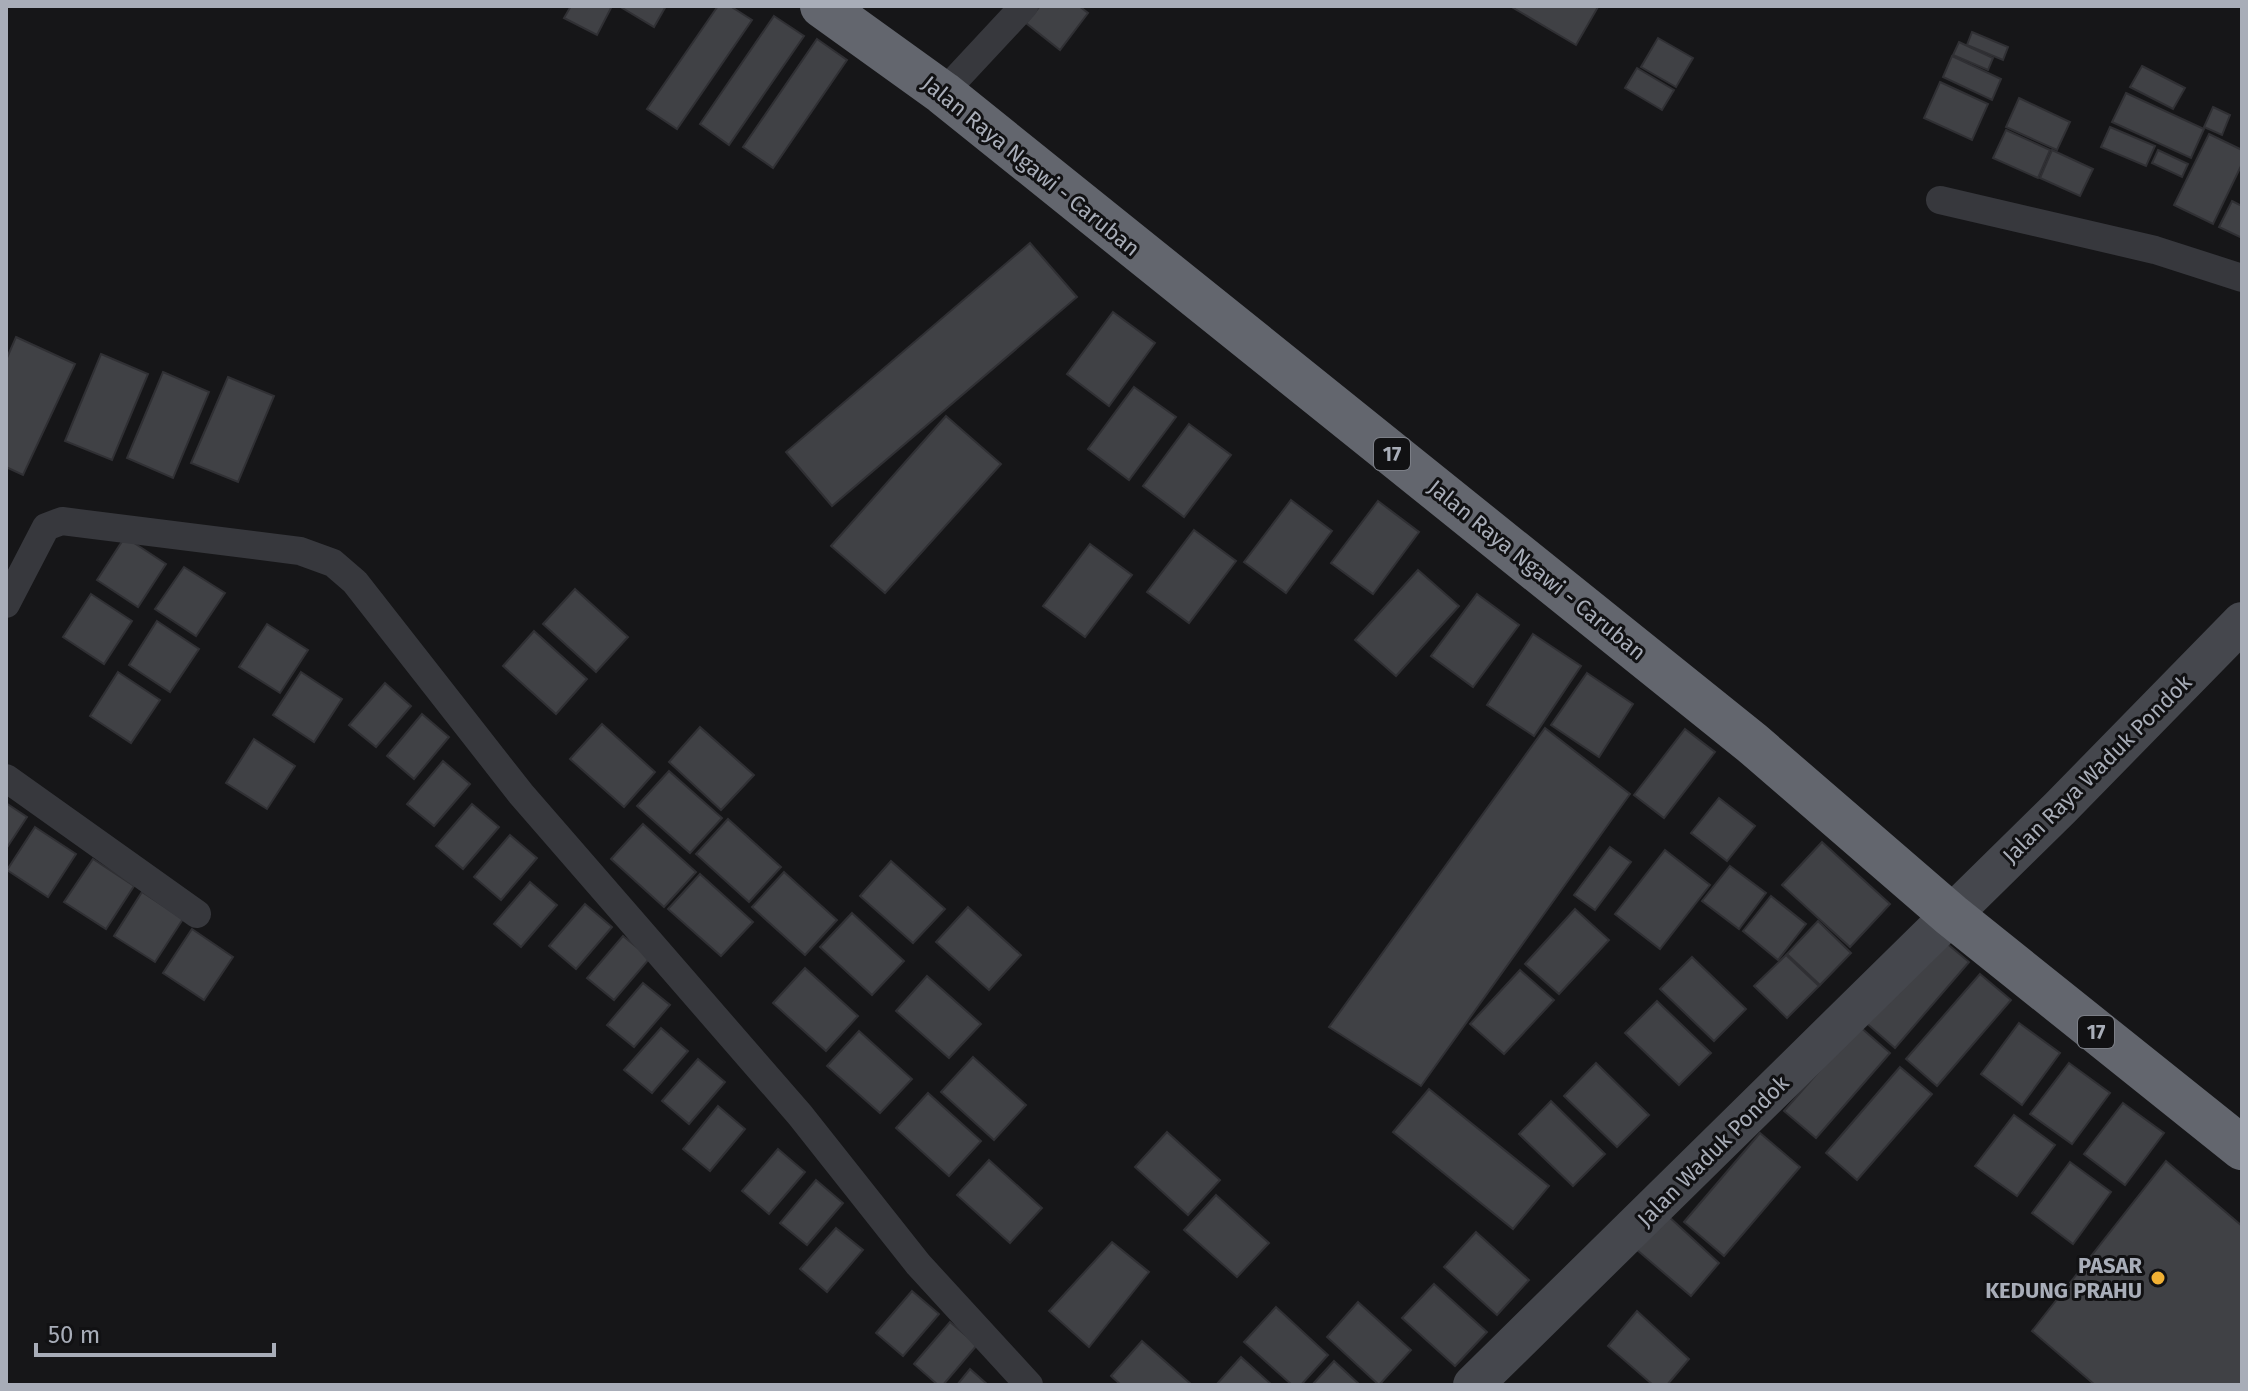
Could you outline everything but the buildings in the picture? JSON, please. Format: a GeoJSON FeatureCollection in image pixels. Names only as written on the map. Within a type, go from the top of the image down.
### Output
{"type":"FeatureCollection","features":[{"type":"Feature","properties":{"kind":"highway","name":"Jalan Raya Ngawi - Caruban"},"geometry":{"type":"LineString","coordinates":[[822,6],[943,93],[1752,743],[1951,915],[2242,1148]]}},
{"type":"Feature","properties":{"kind":"street"},"geometry":{"type":"LineString","coordinates":[[943,93],[1024,6]]}},
{"type":"Feature","properties":{"kind":"street"},"geometry":{"type":"LineString","coordinates":[[1940,200],[2155,250],[2242,278]]}},
{"type":"Feature","properties":{"kind":"street"},"geometry":{"type":"LineString","coordinates":[[6,604],[46,527],[62,521],[300,551],[333,563],[355,582],[521,794],[800,1115],[918,1264],[1029,1385]]}},
{"type":"Feature","properties":{"kind":"street","name":"Jalan Raya Waduk Pondok"},"geometry":{"type":"LineString","coordinates":[[1951,915],[2242,622]]}},
{"type":"Feature","properties":{"kind":"street"},"geometry":{"type":"LineString","coordinates":[[6,778],[197,914]]}},
{"type":"Feature","properties":{"kind":"street","name":"Jalan Waduk Pondok"},"geometry":{"type":"LineString","coordinates":[[1473,1385],[1951,915]]}},
{"type":"Feature","properties":{"kind":"place","name":"PASAR KEDUNG PRAHU"},"geometry":{"type":"Point","coordinates":[2158,1278]}}]}
